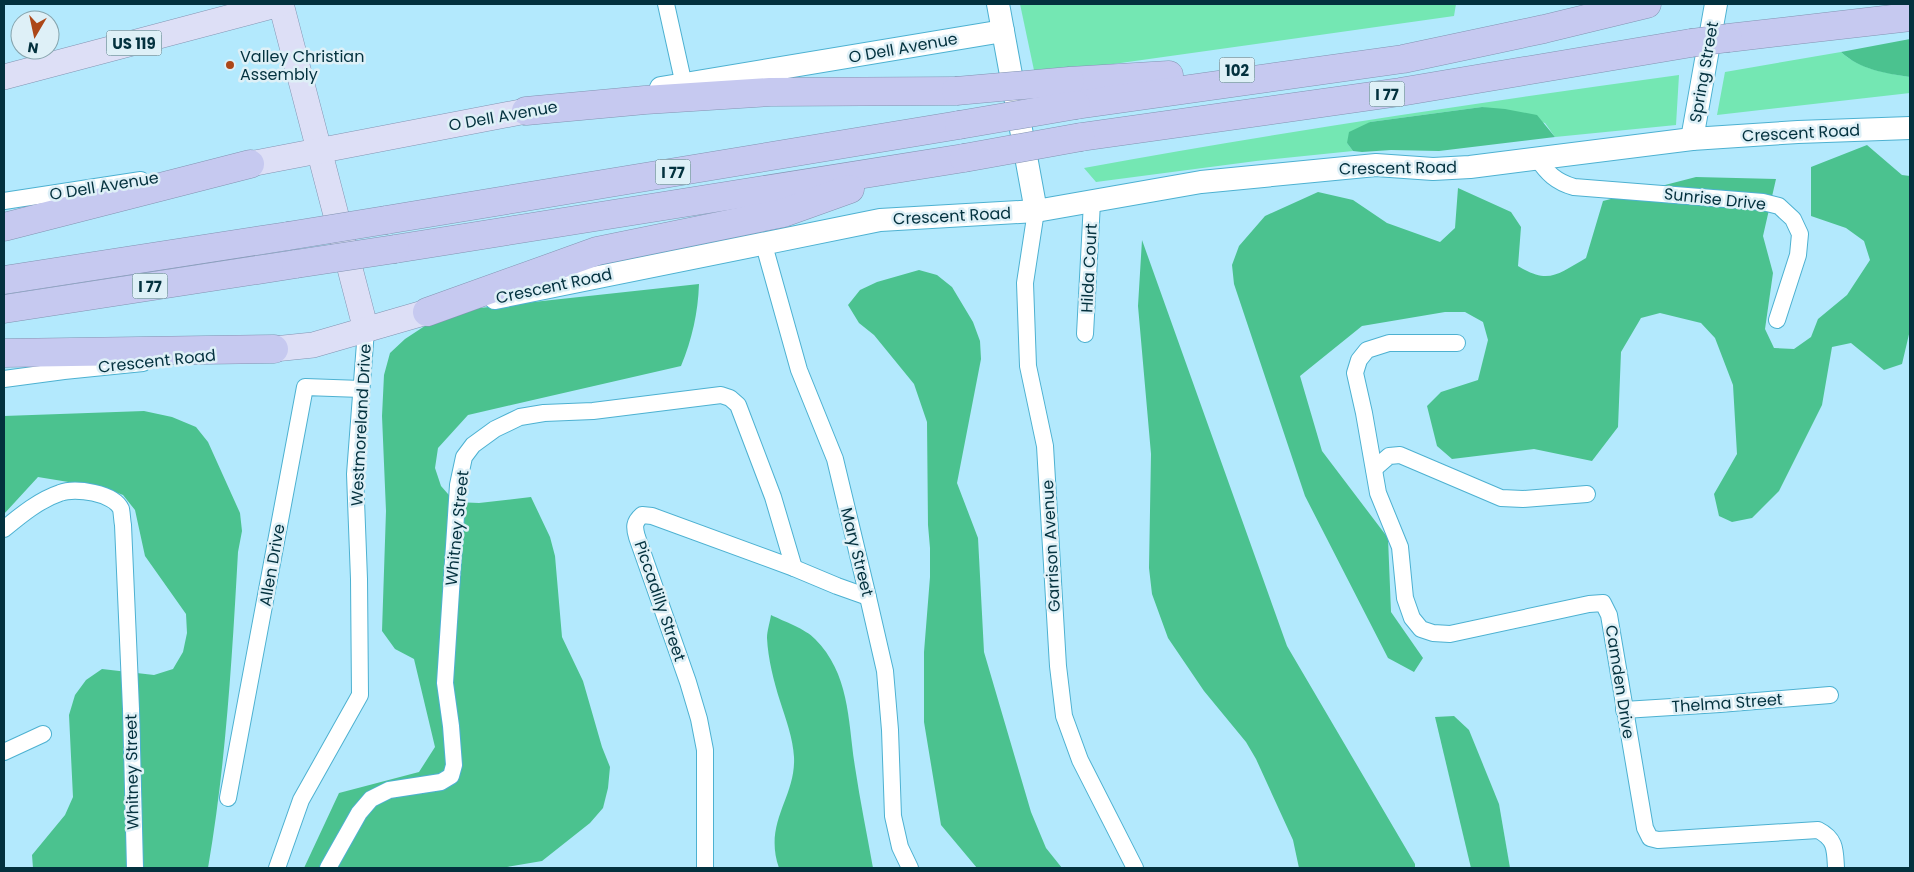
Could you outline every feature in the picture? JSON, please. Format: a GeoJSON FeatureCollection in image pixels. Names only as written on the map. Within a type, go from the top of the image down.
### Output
{"type":"FeatureCollection","features":[{"type":"Feature","properties":{"kind":"highway","name":"I 77"},"geometry":{"type":"LineString","coordinates":[[4,280],[288,236],[959,125],[1073,93],[1403,59],[1544,29],[1647,4]]}},
{"type":"Feature","properties":{"kind":"highway","name":"I 77"},"geometry":{"type":"LineString","coordinates":[[4,309],[916,166],[1081,137],[1400,92],[1761,33],[1886,4]]}},
{"type":"Feature","properties":{"kind":"highway"},"geometry":{"type":"LineString","coordinates":[[1761,33],[1910,18]]}},
{"type":"Feature","properties":{"kind":"highway"},"geometry":{"type":"LineString","coordinates":[[526,111],[645,100],[770,92],[1073,93]]}},
{"type":"Feature","properties":{"kind":"highway"},"geometry":{"type":"LineString","coordinates":[[4,226],[250,164]]}},
{"type":"Feature","properties":{"kind":"highway"},"geometry":{"type":"LineString","coordinates":[[428,312],[597,251],[782,213],[916,166]]}},
{"type":"Feature","properties":{"kind":"highway"},"geometry":{"type":"LineString","coordinates":[[4,353],[274,350]]}},
{"type":"Feature","properties":{"kind":"main road","name":"US 119"},"geometry":{"type":"LineString","coordinates":[[4,77],[281,4]]}},
{"type":"Feature","properties":{"kind":"main road","name":"Westmoreland Drive"},"geometry":{"type":"LineString","coordinates":[[281,4],[366,330]]}},
{"type":"Feature","properties":{"kind":"main road","name":"O Dell Avenue"},"geometry":{"type":"LineString","coordinates":[[250,164],[526,111]]}},
{"type":"Feature","properties":{"kind":"main road","name":"Crescent Road"},"geometry":{"type":"LineString","coordinates":[[274,350],[313,345],[428,312]]}},
{"type":"Feature","properties":{"kind":"street"},"geometry":{"type":"LineString","coordinates":[[666,4],[684,84]]}},
{"type":"Feature","properties":{"kind":"street"},"geometry":{"type":"LineString","coordinates":[[998,4],[1036,211]]}},
{"type":"Feature","properties":{"kind":"street","name":"Spring Street"},"geometry":{"type":"LineString","coordinates":[[1692,139],[1716,4]]}},
{"type":"Feature","properties":{"kind":"street","name":"O Dell Avenue"},"geometry":{"type":"LineString","coordinates":[[526,111],[1003,30]]}},
{"type":"Feature","properties":{"kind":"street","name":"Crescent Road"},"geometry":{"type":"LineString","coordinates":[[428,312],[880,220],[1036,211],[1092,202],[1152,189],[1201,182],[1376,166],[1433,170],[1692,139],[1798,132],[1910,128]]}},
{"type":"Feature","properties":{"kind":"street","name":"Sunrise Drive"},"geometry":{"type":"LineString","coordinates":[[1537,158],[1546,172],[1561,183],[1574,187],[1763,202],[1780,206],[1793,219],[1800,234],[1798,255],[1777,320]]}},
{"type":"Feature","properties":{"kind":"street","name":"O Dell Avenue"},"geometry":{"type":"LineString","coordinates":[[4,201],[250,164]]}},
{"type":"Feature","properties":{"kind":"street","name":"Hilda Court"},"geometry":{"type":"LineString","coordinates":[[1085,334],[1092,202]]}},
{"type":"Feature","properties":{"kind":"street","name":"Garrison Avenue"},"geometry":{"type":"LineString","coordinates":[[1036,211],[1025,283],[1028,366],[1045,446],[1058,666],[1064,716],[1080,760],[1135,868]]}},
{"type":"Feature","properties":{"kind":"street","name":"Mary Street"},"geometry":{"type":"LineString","coordinates":[[764,244],[799,370],[835,459],[868,597],[885,671],[890,730],[893,816],[900,847],[910,868]]}},
{"type":"Feature","properties":{"kind":"street","name":"Westmoreland Drive"},"geometry":{"type":"LineString","coordinates":[[277,868],[301,800],[360,695],[360,589],[355,474],[366,330]]}},
{"type":"Feature","properties":{"kind":"street","name":"Camden Drive"},"geometry":{"type":"LineString","coordinates":[[1457,343],[1389,343],[1367,350],[1358,360],[1354,373],[1364,413],[1378,493],[1400,547],[1405,598],[1412,618],[1421,629],[1433,633],[1450,634],[1589,604],[1603,603],[1609,615],[1645,828],[1650,838],[1658,840],[1818,830],[1828,835],[1832,842],[1835,849],[1836,868]]}},
{"type":"Feature","properties":{"kind":"street","name":"Crescent Road"},"geometry":{"type":"LineString","coordinates":[[4,380],[64,371],[274,350]]}},
{"type":"Feature","properties":{"kind":"street","name":"Allen Drive"},"geometry":{"type":"LineString","coordinates":[[228,798],[305,387],[361,389]]}},
{"type":"Feature","properties":{"kind":"street","name":"Whitney Street"},"geometry":{"type":"LineString","coordinates":[[328,868],[359,813],[370,799],[389,790],[441,782],[451,776],[454,756],[452,726],[445,683],[458,485],[464,457],[473,445],[495,429],[520,417],[544,413],[594,411],[721,395],[730,398],[738,405],[766,478],[794,568]]}},
{"type":"Feature","properties":{"kind":"street"},"geometry":{"type":"LineString","coordinates":[[1374,469],[1389,456],[1400,455],[1501,498],[1523,499],[1587,494]]}},
{"type":"Feature","properties":{"kind":"street","name":"Whitney Street"},"geometry":{"type":"LineString","coordinates":[[4,529],[35,506],[61,492],[97,493],[112,499],[120,509],[123,525],[131,709],[135,868]]}},
{"type":"Feature","properties":{"kind":"street","name":"Piccadilly Street"},"geometry":{"type":"LineString","coordinates":[[705,868],[705,750],[699,719],[688,682],[634,528],[637,520],[642,515],[652,516],[868,597]]}},
{"type":"Feature","properties":{"kind":"street","name":"Thelma Street"},"geometry":{"type":"LineString","coordinates":[[1624,710],[1830,695]]}},
{"type":"Feature","properties":{"kind":"street"},"geometry":{"type":"LineString","coordinates":[[4,752],[42,734]]}},
{"type":"Feature","properties":{"kind":"green space"},"geometry":{"type":"Polygon","coordinates":[[[1020,4],[1456,4],[1454,16],[1035,75],[1020,4]]]}},
{"type":"Feature","properties":{"kind":"green space"},"geometry":{"type":"Polygon","coordinates":[[[1910,39],[1910,77],[1865,67],[1841,52],[1910,39]]]}},
{"type":"Feature","properties":{"kind":"green space"},"geometry":{"type":"Polygon","coordinates":[[[1841,52],[1856,63],[1864,66],[1882,72],[1910,77],[1910,93],[1717,115],[1725,72],[1841,52]]]}},
{"type":"Feature","properties":{"kind":"green space"},"geometry":{"type":"Polygon","coordinates":[[[1679,75],[1676,125],[1555,137],[1545,123],[1482,107],[1370,122],[1347,143],[1353,151],[1256,161],[1096,182],[1084,168],[1381,118],[1679,75]]]}},
{"type":"Feature","properties":{"kind":"green space"},"geometry":{"type":"Polygon","coordinates":[[[1482,107],[1537,115],[1555,137],[1439,151],[1391,150],[1362,152],[1353,151],[1347,143],[1349,132],[1370,122],[1482,107]]]}},
{"type":"Feature","properties":{"kind":"green space"},"geometry":{"type":"Polygon","coordinates":[[[1867,145],[1902,175],[1910,176],[1910,330],[1902,364],[1884,370],[1851,343],[1832,347],[1822,405],[1779,491],[1752,518],[1732,522],[1719,516],[1714,494],[1737,454],[1733,385],[1715,338],[1701,323],[1660,313],[1641,318],[1621,352],[1618,427],[1592,461],[1534,449],[1452,459],[1437,446],[1427,406],[1441,392],[1478,380],[1488,340],[1483,322],[1465,312],[1445,312],[1362,326],[1300,376],[1322,451],[1388,538],[1391,612],[1423,658],[1414,672],[1388,658],[1305,496],[1234,284],[1232,265],[1239,246],[1265,216],[1318,192],[1353,200],[1387,223],[1440,242],[1455,228],[1458,188],[1511,212],[1521,227],[1518,266],[1529,272],[1546,276],[1560,273],[1586,258],[1603,201],[1696,177],[1776,179],[1763,236],[1773,273],[1765,329],[1774,348],[1794,349],[1811,337],[1818,319],[1847,295],[1870,260],[1864,241],[1846,228],[1811,216],[1811,167],[1867,145]]]}},
{"type":"Feature","properties":{"kind":"green space"},"geometry":{"type":"Polygon","coordinates":[[[1142,240],[1287,646],[1415,864],[1415,868],[1299,868],[1293,840],[1256,759],[1246,742],[1204,691],[1168,638],[1152,594],[1149,568],[1151,454],[1138,306],[1142,240]]]}},
{"type":"Feature","properties":{"kind":"green space"},"geometry":{"type":"Polygon","coordinates":[[[919,270],[937,275],[952,287],[973,322],[980,341],[981,359],[957,483],[978,538],[984,652],[1031,812],[1046,848],[1062,868],[977,868],[941,825],[924,722],[924,652],[930,577],[927,422],[914,384],[874,335],[859,323],[848,305],[860,290],[877,282],[919,270]]]}},
{"type":"Feature","properties":{"kind":"green space"},"geometry":{"type":"Polygon","coordinates":[[[699,284],[694,326],[681,366],[468,415],[438,448],[435,468],[441,486],[455,502],[479,503],[531,497],[550,537],[555,556],[562,637],[583,681],[602,747],[610,767],[608,788],[603,808],[590,823],[542,861],[501,868],[304,868],[339,793],[419,772],[435,747],[414,659],[395,649],[382,631],[386,511],[382,416],[384,375],[390,353],[405,339],[440,316],[461,310],[699,284]]]}},
{"type":"Feature","properties":{"kind":"green space"},"geometry":{"type":"Polygon","coordinates":[[[144,411],[172,417],[196,427],[208,442],[240,513],[242,531],[238,552],[228,711],[208,868],[33,868],[32,855],[65,815],[73,797],[69,715],[75,695],[86,680],[102,669],[154,675],[173,669],[183,652],[187,633],[186,614],[145,556],[135,510],[123,495],[105,488],[38,477],[4,514],[4,416],[144,411]]]}},
{"type":"Feature","properties":{"kind":"green space"},"geometry":{"type":"Polygon","coordinates":[[[771,615],[811,635],[835,667],[846,699],[857,780],[873,868],[779,868],[775,852],[775,837],[777,823],[790,785],[794,757],[791,736],[776,686],[769,654],[767,635],[771,615]]]}},
{"type":"Feature","properties":{"kind":"green space"},"geometry":{"type":"Polygon","coordinates":[[[1454,716],[1469,730],[1499,804],[1510,868],[1471,868],[1435,717],[1454,716]]]}},
{"type":"Feature","properties":{"kind":"place","name":"Valley Christian Assembly"},"geometry":{"type":"Point","coordinates":[230,65]}}]}
